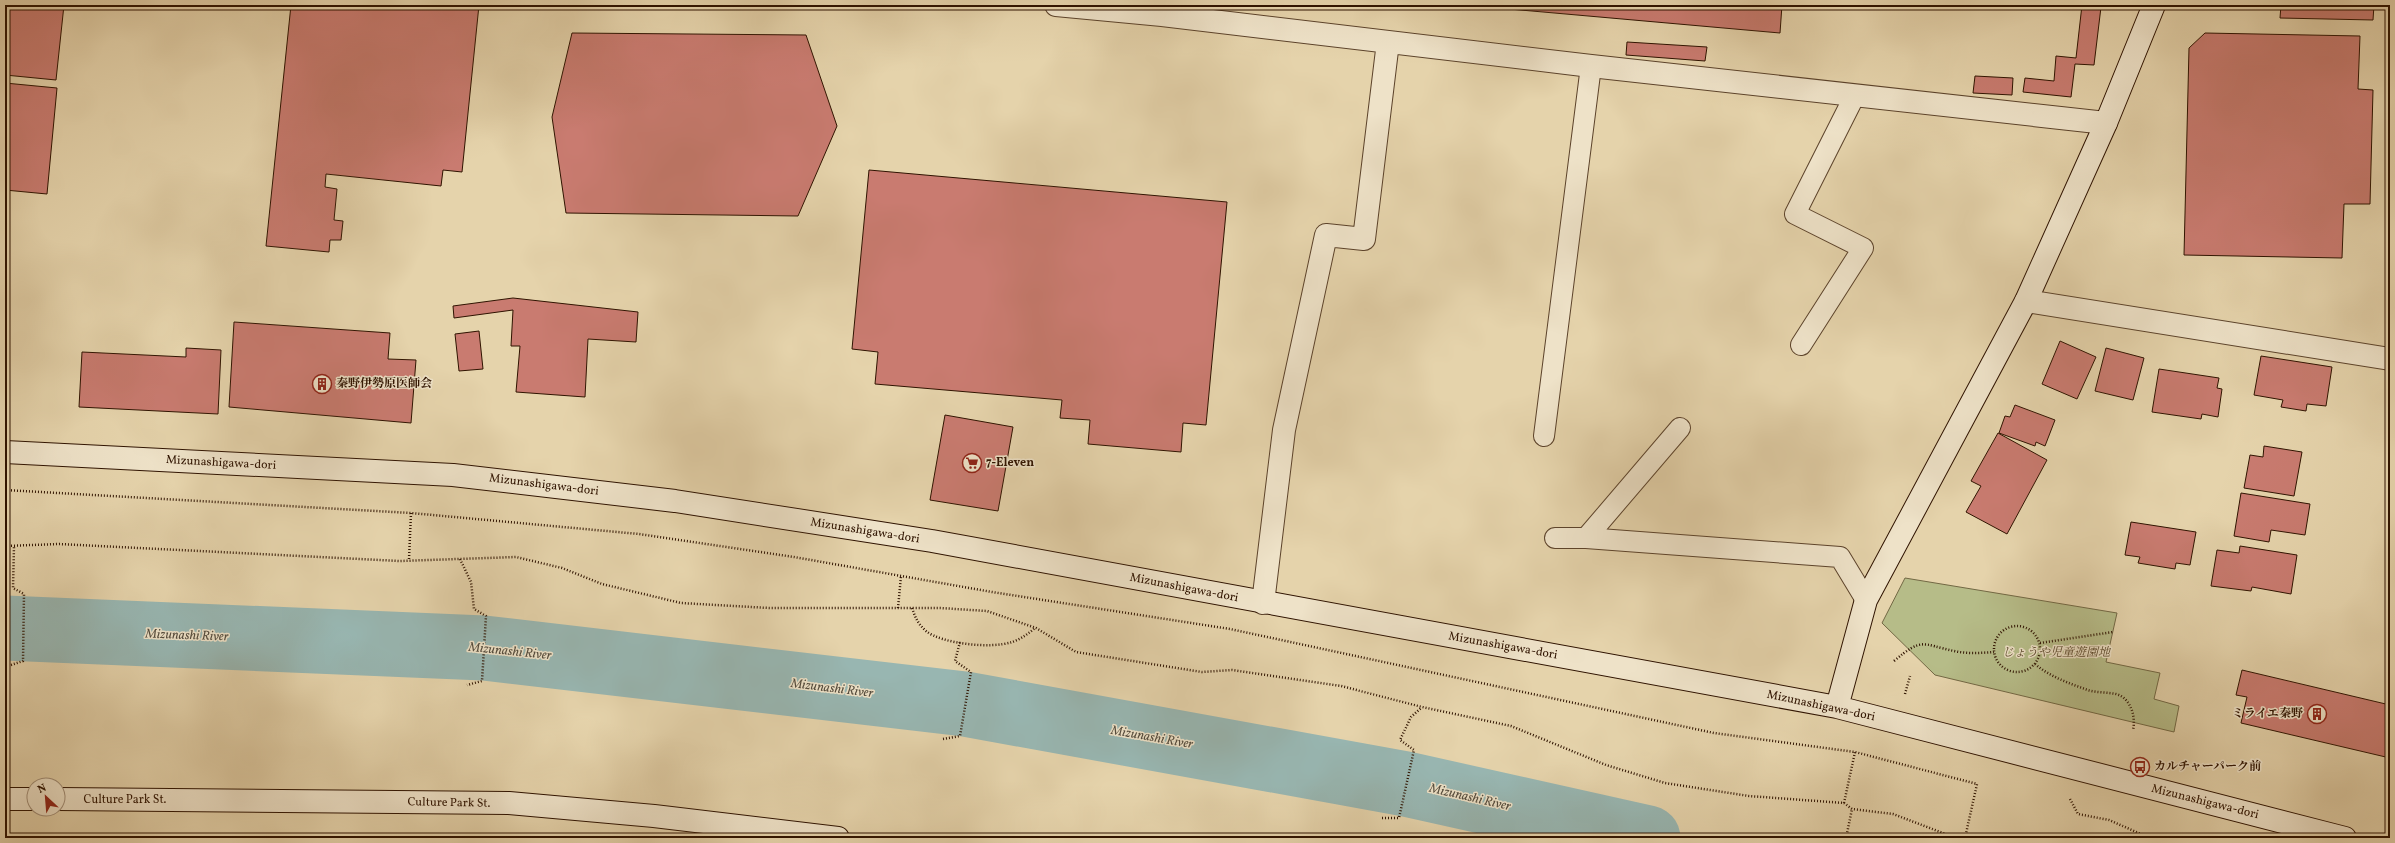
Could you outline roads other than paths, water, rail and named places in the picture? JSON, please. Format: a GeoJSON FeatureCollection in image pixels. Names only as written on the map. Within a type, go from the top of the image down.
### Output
{"type":"FeatureCollection","features":[{"type":"Feature","properties":{"kind":"street"},"geometry":{"type":"LineString","coordinates":[[1056,5],[1162,15],[1591,66],[2106,123]]}},
{"type":"Feature","properties":{"kind":"street"},"geometry":{"type":"LineString","coordinates":[[1837,707],[1866,600],[2026,302],[2106,123],[2154,5]]}},
{"type":"Feature","properties":{"kind":"street"},"geometry":{"type":"LineString","coordinates":[[1263,603],[1284,430],[1326,235],[1364,238],[1388,42]]}},
{"type":"Feature","properties":{"kind":"street"},"geometry":{"type":"LineString","coordinates":[[2026,302],[2390,358]]}},
{"type":"Feature","properties":{"kind":"street","name":"Mizunashigawa-dori"},"geometry":{"type":"LineString","coordinates":[[5,452],[453,475],[675,501],[932,541],[1263,603],[1837,707],[2345,838]]}},
{"type":"Feature","properties":{"kind":"street"},"geometry":{"type":"LineString","coordinates":[[5,800],[26,799]]}},
{"type":"Feature","properties":{"kind":"street","name":"Culture Park St."},"geometry":{"type":"LineString","coordinates":[[66,799],[509,803],[654,816],[838,838]]}},
{"type":"Feature","properties":{"kind":"lane"},"geometry":{"type":"LineString","coordinates":[[1544,436],[1591,66]]}},
{"type":"Feature","properties":{"kind":"lane"},"geometry":{"type":"LineString","coordinates":[[1801,345],[1863,248],[1795,214],[1855,95]]}},
{"type":"Feature","properties":{"kind":"lane"},"geometry":{"type":"LineString","coordinates":[[1586,538],[1680,428]]}},
{"type":"Feature","properties":{"kind":"lane"},"geometry":{"type":"LineString","coordinates":[[1555,538],[1586,538],[1840,557],[1866,600]]}},
{"type":"Feature","properties":{"kind":"waterway","name":"Mizunashi River"},"geometry":{"type":"LineString","coordinates":[[5,628],[484,648],[965,704],[1406,784],[1648,838]]}},
{"type":"Feature","properties":{"kind":"place","name":"秦野伊勢原医師会"},"geometry":{"type":"Point","coordinates":[322,384]}},
{"type":"Feature","properties":{"kind":"place","name":"7-Eleven"},"geometry":{"type":"Point","coordinates":[972,463]}},
{"type":"Feature","properties":{"kind":"place","name":"ミライエ秦野"},"geometry":{"type":"Point","coordinates":[2317,714]}},
{"type":"Feature","properties":{"kind":"place","name":"カルチャーパーク前"},"geometry":{"type":"Point","coordinates":[2140,767]}},
{"type":"Feature","properties":{"kind":"park label","name":"じょうや児童遊園地"},"geometry":{"type":"Point","coordinates":[2056,653]}}]}
